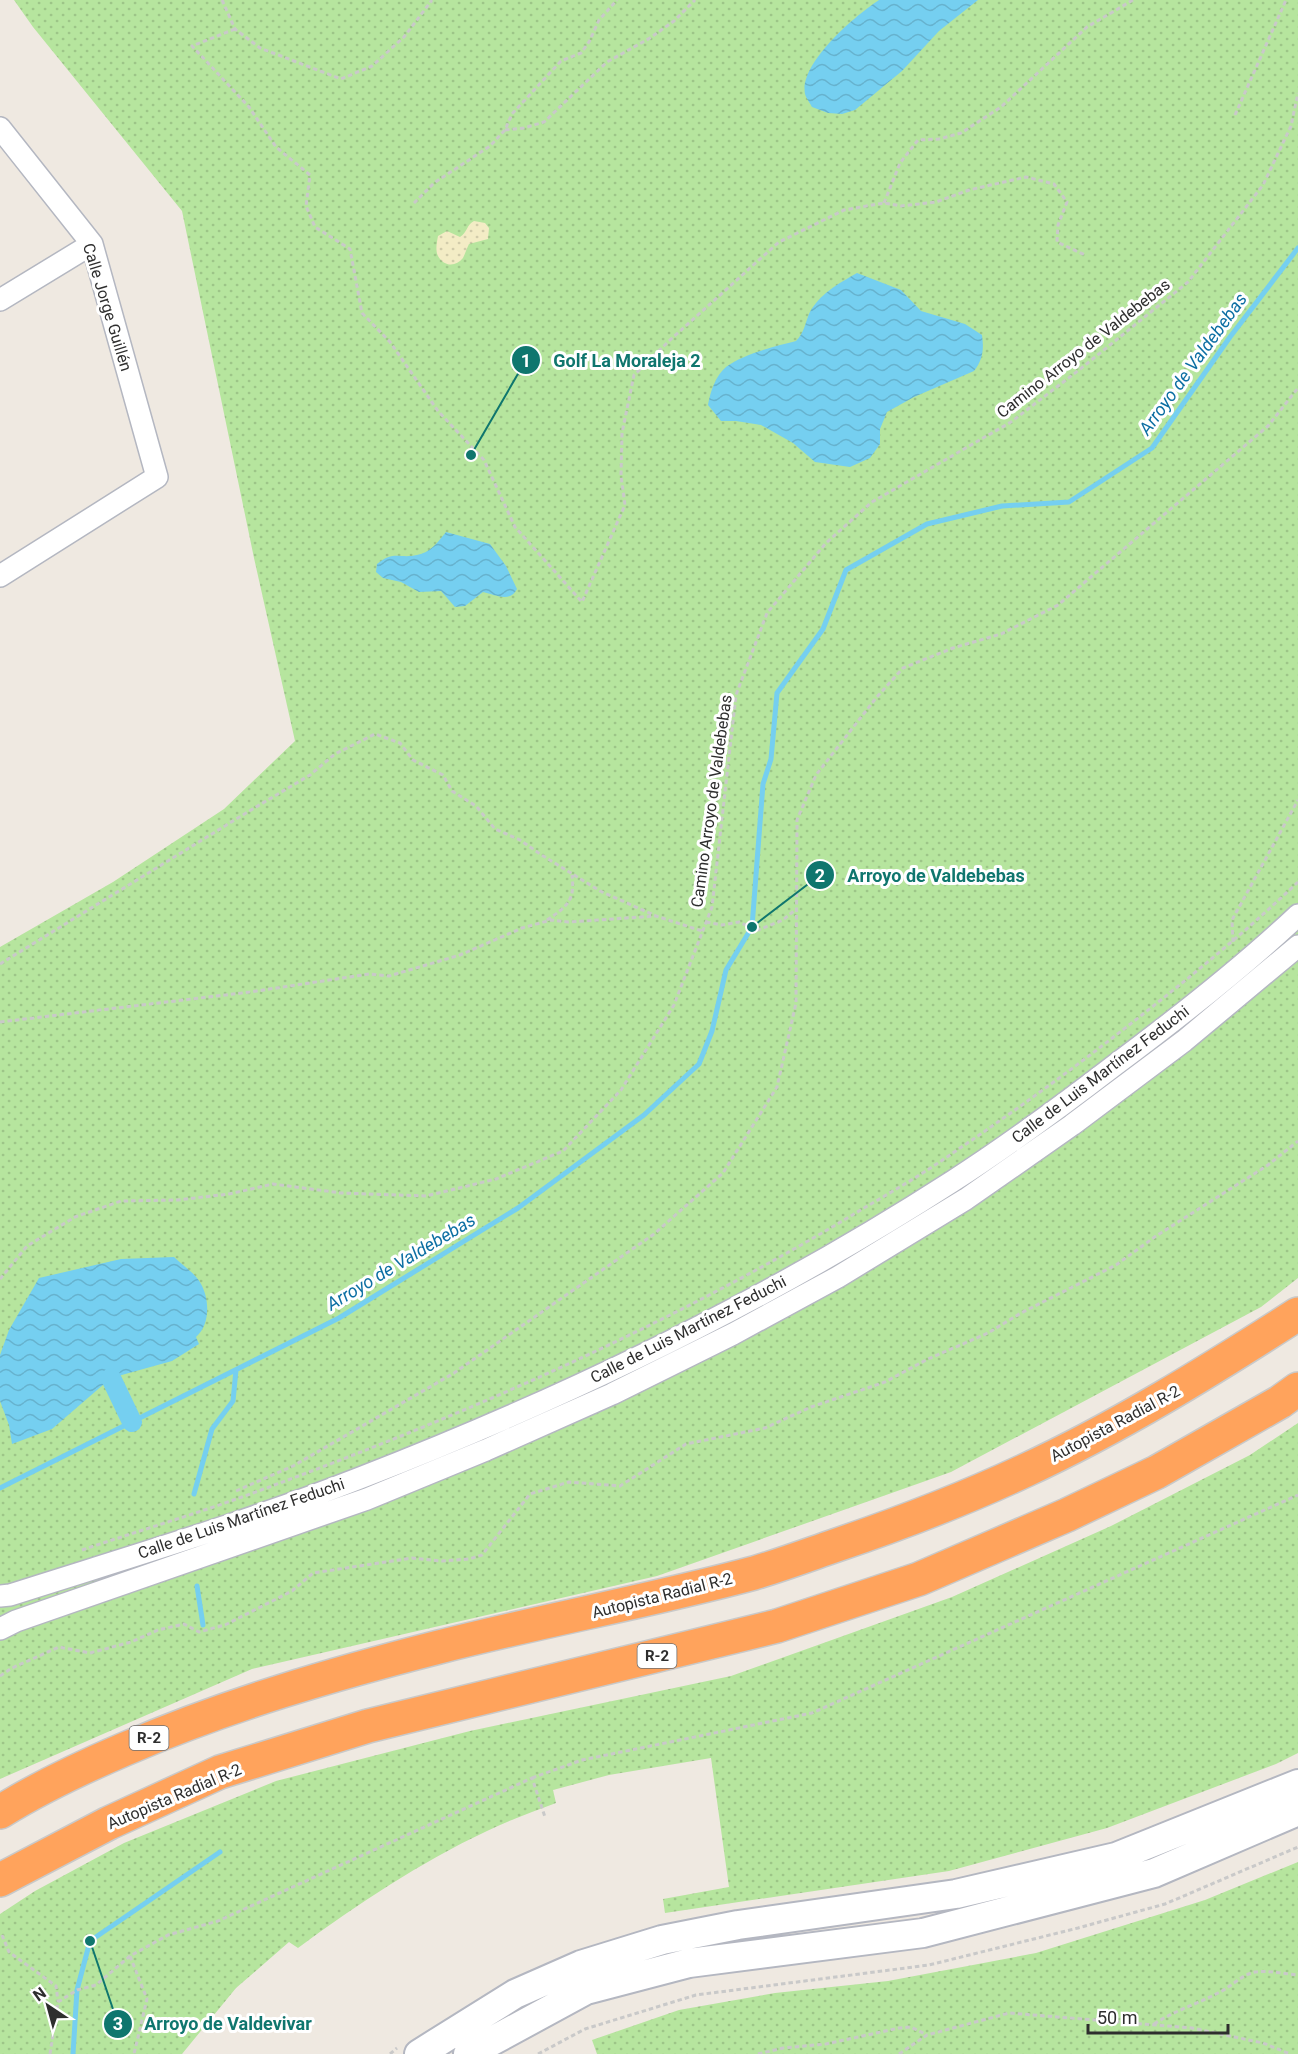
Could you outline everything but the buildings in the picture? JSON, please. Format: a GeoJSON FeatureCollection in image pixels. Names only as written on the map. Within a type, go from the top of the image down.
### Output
{"type":"FeatureCollection","features":[{"type":"Feature","properties":{"kind":"highway","name":"Autopista Radial R-2"},"geometry":{"type":"LineString","coordinates":[[0,1812],[25,1796],[89,1765],[178,1726],[305,1683],[441,1646],[631,1604],[757,1572],[904,1522],[1024,1471],[1120,1422],[1189,1383],[1298,1314]]}},
{"type":"Feature","properties":{"kind":"highway","name":"Autopista Radial R-2"},"geometry":{"type":"LineString","coordinates":[[0,1880],[109,1823],[220,1772],[368,1726],[777,1626],[919,1579],[1066,1515],[1157,1472],[1280,1402],[1298,1389]]}},
{"type":"Feature","properties":{"kind":"street","name":"Calle Jorge Guillén"},"geometry":{"type":"LineString","coordinates":[[0,128],[92,244],[158,477],[0,576]]}},
{"type":"Feature","properties":{"kind":"street"},"geometry":{"type":"LineString","coordinates":[[0,300],[92,244]]}},
{"type":"Feature","properties":{"kind":"street","name":"Calle de Luis Martínez Feduchi"},"geometry":{"type":"LineString","coordinates":[[0,1596],[10,1596],[246,1519],[359,1478],[592,1379],[723,1315],[827,1257],[973,1167],[1059,1107],[1170,1024],[1271,941],[1298,915]]}},
{"type":"Feature","properties":{"kind":"street","name":"Calle de Luis Martínez Feduchi"},"geometry":{"type":"LineString","coordinates":[[0,1629],[16,1621],[367,1499],[486,1450],[612,1394],[733,1335],[838,1277],[966,1200],[1072,1125],[1184,1041],[1298,946]]}},
{"type":"Feature","properties":{"kind":"street"},"geometry":{"type":"LineString","coordinates":[[419,2054],[515,1994],[591,1962],[662,1940],[738,1925],[956,1894],[1116,1857],[1298,1784]]}},
{"type":"Feature","properties":{"kind":"street"},"geometry":{"type":"LineString","coordinates":[[468,2054],[586,1990],[689,1963],[923,1932],[1014,1910],[1154,1873],[1298,1810]]}},
{"type":"Feature","properties":{"kind":"path"},"geometry":{"type":"LineString","coordinates":[[222,0],[235,28],[260,48],[341,80],[372,66],[404,38],[432,0]]}},
{"type":"Feature","properties":{"kind":"path"},"geometry":{"type":"LineString","coordinates":[[414,203],[434,183],[490,146],[505,130],[512,114],[561,61],[581,53],[599,20],[617,0]]}},
{"type":"Feature","properties":{"kind":"path"},"geometry":{"type":"LineString","coordinates":[[505,130],[524,128],[544,122],[607,62],[650,38],[674,21],[695,0]]}},
{"type":"Feature","properties":{"kind":"path"},"geometry":{"type":"LineString","coordinates":[[884,203],[900,163],[918,140],[939,139],[961,133],[969,128],[1001,106],[1087,27],[1133,0]]}},
{"type":"Feature","properties":{"kind":"path"},"geometry":{"type":"LineString","coordinates":[[1235,115],[1286,0]]}},
{"type":"Feature","properties":{"kind":"path"},"geometry":{"type":"LineString","coordinates":[[235,28],[192,46],[249,107],[276,147],[310,175],[306,206],[315,227],[350,249],[362,313],[390,342],[438,411],[484,460],[514,527],[582,602],[625,505],[621,476],[622,433],[634,375],[779,242],[843,210],[884,203],[901,206],[936,202],[969,190],[1026,177],[1054,184],[1067,202],[1058,225],[1057,242],[1085,255]]}},
{"type":"Feature","properties":{"kind":"path","name":"Camino Arroyo de Valdebebas"},"geometry":{"type":"LineString","coordinates":[[0,1279],[27,1246],[75,1217],[121,1201],[188,1199],[229,1194],[273,1184],[341,1193],[426,1196],[496,1179],[563,1151],[621,1090],[674,1005],[712,907],[736,695],[767,613],[826,543],[872,502],[1011,422],[1188,282],[1263,185],[1291,126],[1298,93]]}},
{"type":"Feature","properties":{"kind":"path"},"geometry":{"type":"LineString","coordinates":[[236,1491],[293,1466],[454,1373],[654,1234],[723,1173],[777,1087],[796,1003],[797,819],[816,775],[876,698],[903,668],[953,648],[1001,633],[1058,605],[1268,426],[1292,399],[1298,388]]}},
{"type":"Feature","properties":{"kind":"path"},"geometry":{"type":"LineString","coordinates":[[0,964],[310,775],[334,754],[375,734],[400,743],[413,760],[443,775],[452,791],[476,806],[495,829],[520,840],[600,891],[656,916],[702,932]]}},
{"type":"Feature","properties":{"kind":"path"},"geometry":{"type":"LineString","coordinates":[[1233,942],[1232,920],[1298,800]]}},
{"type":"Feature","properties":{"kind":"path"},"geometry":{"type":"LineString","coordinates":[[543,922],[563,909],[574,891],[572,874]]}},
{"type":"Feature","properties":{"kind":"path"},"geometry":{"type":"LineString","coordinates":[[80,1550],[239,1498],[350,1456],[468,1408],[592,1353],[712,1294],[815,1237],[941,1161],[1046,1088],[1233,942],[1298,882]]}},
{"type":"Feature","properties":{"kind":"path"},"geometry":{"type":"LineString","coordinates":[[706,922],[722,925],[740,922],[758,930],[783,920],[796,909]]}},
{"type":"Feature","properties":{"kind":"path"},"geometry":{"type":"LineString","coordinates":[[0,1022],[250,992],[369,974],[389,976],[460,955],[522,928],[551,920],[568,922],[656,916]]}},
{"type":"Feature","properties":{"kind":"path"},"geometry":{"type":"LineString","coordinates":[[0,1676],[58,1647],[90,1653],[131,1642],[158,1630],[184,1624],[199,1632],[225,1625],[292,1591],[313,1573],[412,1558],[460,1560],[482,1555],[530,1494],[569,1482],[620,1486],[686,1444],[765,1428],[811,1407],[885,1382],[926,1360],[988,1333],[1021,1313],[1116,1265],[1156,1236],[1268,1165],[1298,1141]]}},
{"type":"Feature","properties":{"kind":"path"},"geometry":{"type":"LineString","coordinates":[[58,2002],[77,1990],[96,1985],[130,1956],[168,1935],[218,1921],[532,1778],[582,1761],[812,1713],[1298,1495]]}},
{"type":"Feature","properties":{"kind":"path"},"geometry":{"type":"LineString","coordinates":[[532,1778],[545,1817]]}},
{"type":"Feature","properties":{"kind":"path"},"geometry":{"type":"LineString","coordinates":[[2,1935],[9,1952],[56,1986],[58,2002],[50,2054]]}},
{"type":"Feature","properties":{"kind":"path"},"geometry":{"type":"LineString","coordinates":[[130,1956],[147,1999],[134,2054]]}},
{"type":"Feature","properties":{"kind":"path"},"geometry":{"type":"LineString","coordinates":[[1152,2025],[1169,2014],[1204,2001],[1245,1975],[1258,1972],[1298,1975]]}},
{"type":"Feature","properties":{"kind":"path"},"geometry":{"type":"LineString","coordinates":[[899,2054],[927,2036],[1009,2013],[1192,2028],[1263,2043],[1290,2054]]}},
{"type":"Feature","properties":{"kind":"path"},"geometry":{"type":"LineString","coordinates":[[758,2054],[783,2048],[826,2044],[899,2028],[911,2027],[927,2036]]}},
{"type":"Feature","properties":{"kind":"green space"},"geometry":{"type":"Polygon","coordinates":[[[14,0],[1298,0],[1298,1278],[1261,1307],[951,1472],[657,1576],[252,1669],[0,1779],[0,947],[113,882],[224,809],[295,741],[254,558],[182,211],[33,27],[14,0]]]}},
{"type":"Feature","properties":{"kind":"green space"},"geometry":{"type":"Polygon","coordinates":[[[1298,1423],[1298,1753],[1276,1764],[1107,1828],[949,1871],[665,1913],[663,1899],[729,1887],[711,1758],[609,1775],[553,1790],[556,1803],[495,1827],[437,1856],[344,1915],[298,1948],[289,1942],[236,1988],[182,2054],[0,2054],[0,1914],[35,1891],[124,1843],[276,1781],[470,1731],[731,1676],[952,1597],[1111,1526],[1250,1455],[1298,1423]]]}},
{"type":"Feature","properties":{"kind":"green space"},"geometry":{"type":"Polygon","coordinates":[[[1298,1862],[1298,2054],[597,2054],[592,2040],[679,2010],[775,1993],[888,1981],[1036,1953],[1205,1900],[1298,1862]]]}},
{"type":"Feature","properties":{"kind":"sand"},"geometry":{"type":"Polygon","coordinates":[[[474,221],[485,223],[489,228],[488,239],[469,244],[463,258],[457,263],[443,262],[437,254],[438,236],[447,231],[460,237],[474,221]]]}},
{"type":"Feature","properties":{"kind":"water"},"geometry":{"type":"Polygon","coordinates":[[[879,0],[978,0],[939,31],[902,71],[855,110],[842,114],[828,113],[812,107],[805,94],[811,68],[844,28],[879,0]]]}},
{"type":"Feature","properties":{"kind":"water"},"geometry":{"type":"Polygon","coordinates":[[[857,273],[901,290],[921,311],[965,324],[982,335],[982,354],[974,371],[914,397],[887,412],[880,429],[880,444],[870,458],[850,467],[815,462],[793,443],[761,425],[721,421],[708,405],[714,384],[722,370],[750,354],[796,341],[818,301],[830,290],[857,273]]]}},
{"type":"Feature","properties":{"kind":"water"},"geometry":{"type":"Polygon","coordinates":[[[446,532],[490,544],[506,566],[517,589],[514,593],[511,596],[502,597],[483,592],[465,606],[455,607],[441,591],[419,592],[401,582],[383,578],[376,572],[377,564],[388,557],[411,556],[426,552],[446,532]]]}},
{"type":"Feature","properties":{"kind":"water"},"geometry":{"type":"Polygon","coordinates":[[[174,1257],[199,1280],[204,1290],[207,1312],[204,1326],[196,1337],[199,1344],[172,1361],[111,1378],[52,1429],[12,1444],[9,1425],[0,1401],[0,1355],[9,1330],[39,1278],[121,1259],[174,1257]]]}},
{"type":"Feature","properties":{"kind":"waterway","name":"Arroyo de Valdebebas"},"geometry":{"type":"LineString","coordinates":[[0,1488],[339,1318],[518,1208],[644,1115],[699,1064],[712,1031],[726,970],[752,927],[763,784],[771,759],[777,693],[823,629],[846,570],[927,524],[1002,506],[1069,502],[1152,448],[1230,337],[1298,248]]}},
{"type":"Feature","properties":{"kind":"waterway"},"geometry":{"type":"LineString","coordinates":[[194,1494],[212,1429],[233,1401],[236,1370]]}},
{"type":"Feature","properties":{"kind":"waterway"},"geometry":{"type":"LineString","coordinates":[[111,1378],[132,1422]]}},
{"type":"Feature","properties":{"kind":"waterway"},"geometry":{"type":"LineString","coordinates":[[197,1586],[203,1625]]}},
{"type":"Feature","properties":{"kind":"waterway"},"geometry":{"type":"LineString","coordinates":[[73,2054],[77,1990],[90,1941],[220,1852]]}},
{"type":"Feature","properties":{"kind":"place","name":"Golf La Moraleja 2"},"geometry":{"type":"Point","coordinates":[471,455]}},
{"type":"Feature","properties":{"kind":"place","name":"Arroyo de Valdebebas"},"geometry":{"type":"Point","coordinates":[752,927]}},
{"type":"Feature","properties":{"kind":"place","name":"Arroyo de Valdevivar"},"geometry":{"type":"Point","coordinates":[90,1941]}}]}
